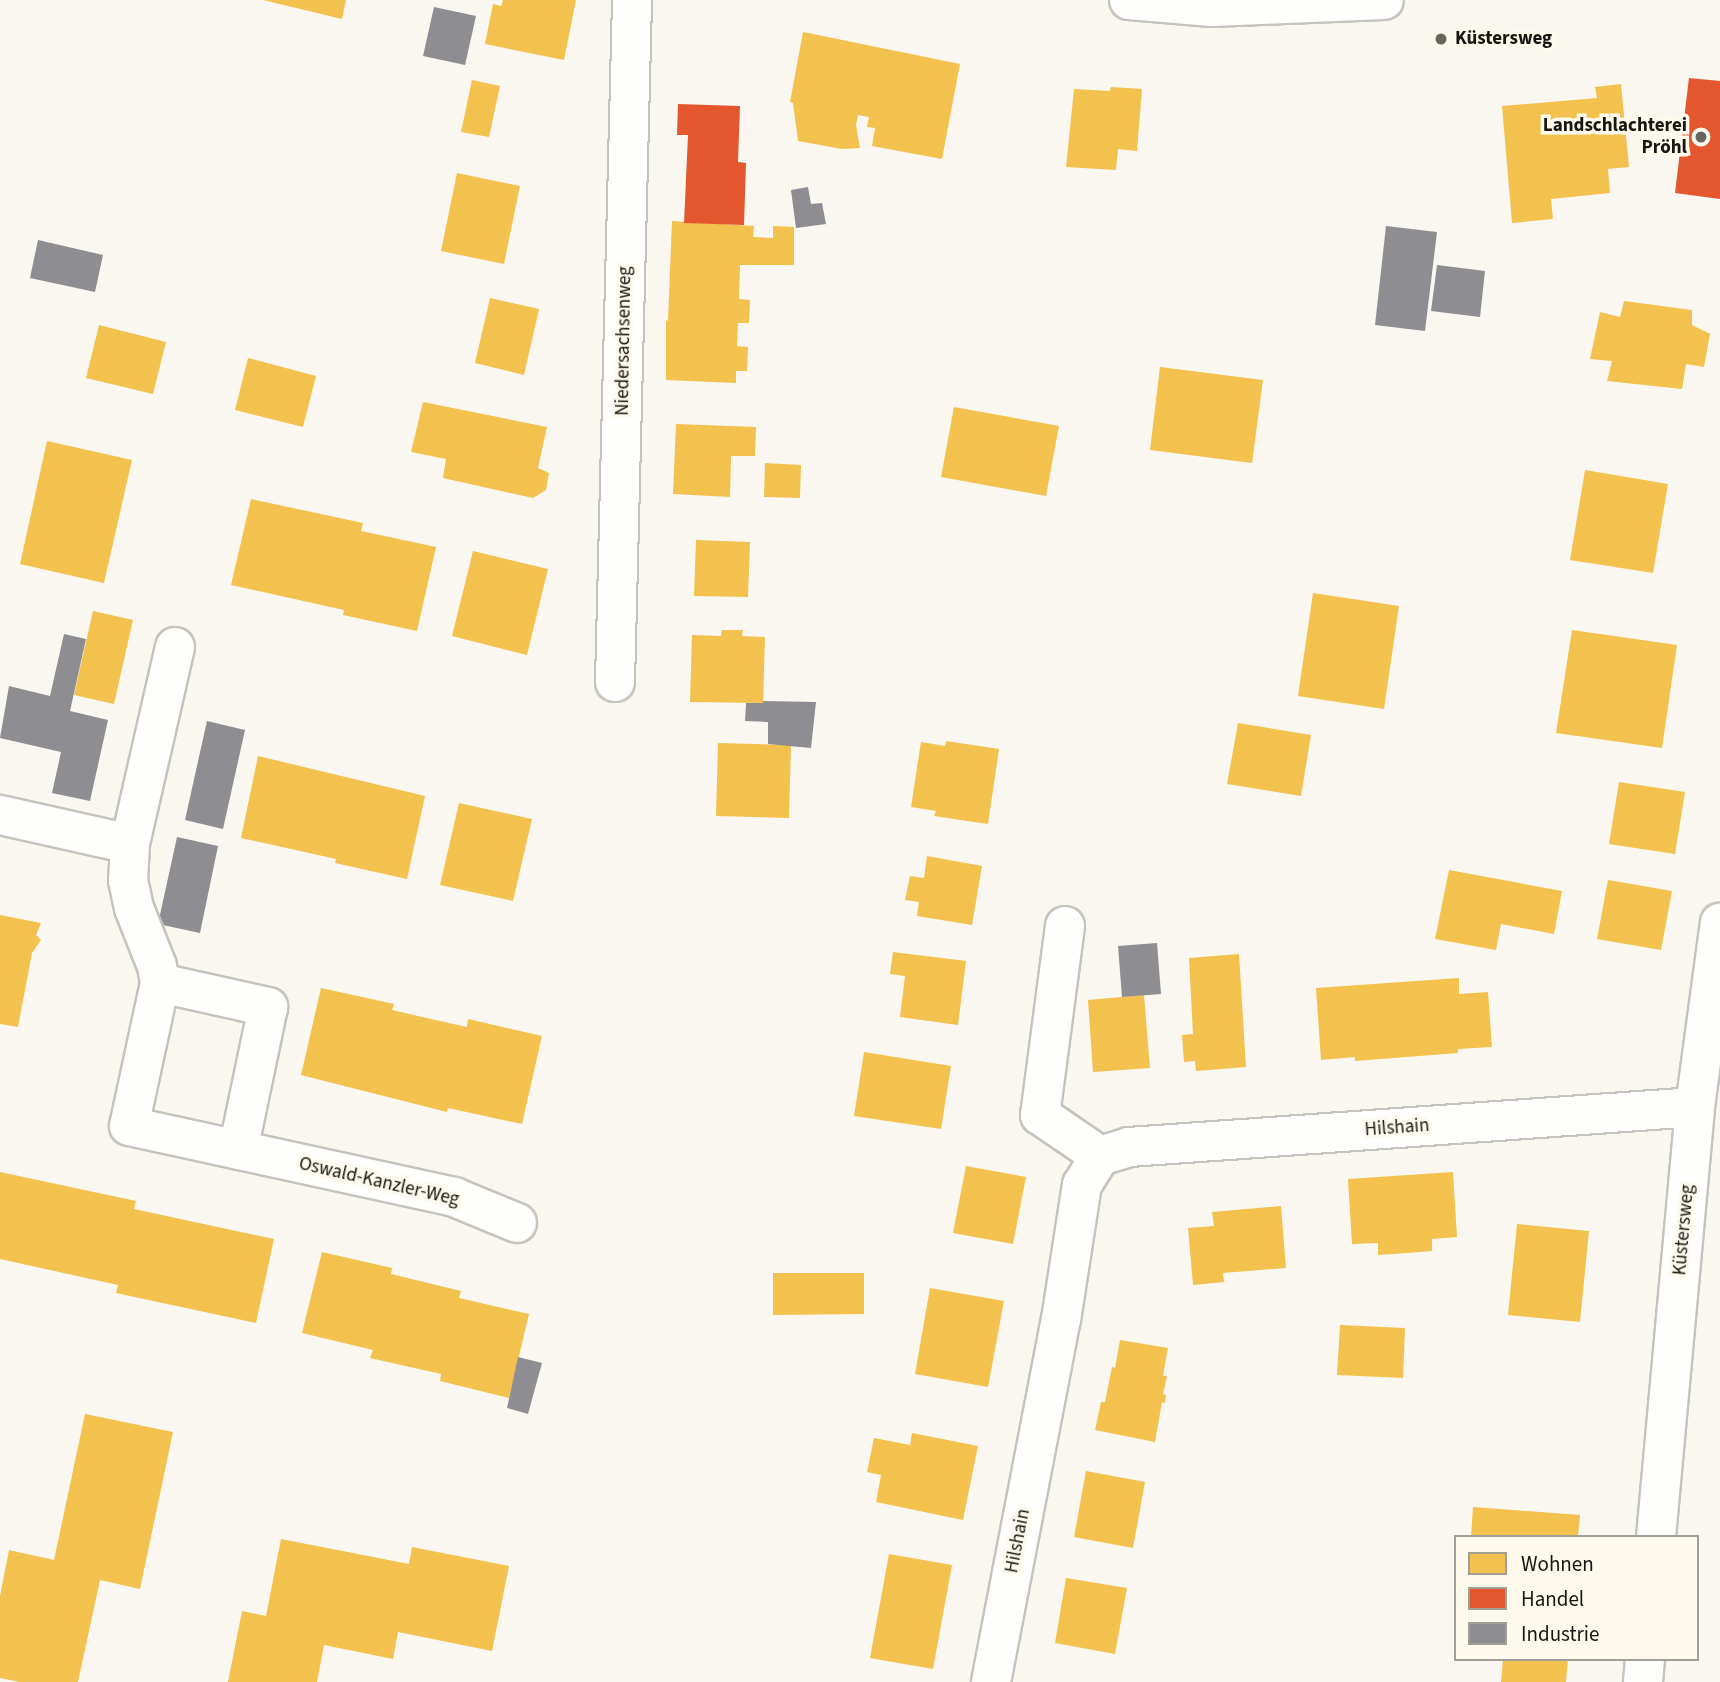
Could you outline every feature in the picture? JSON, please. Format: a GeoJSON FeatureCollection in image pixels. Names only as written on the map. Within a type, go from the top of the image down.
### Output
{"type":"FeatureCollection","features":[{"type":"Feature","properties":{"kind":"street","name":"Niedersachsenweg"},"geometry":{"type":"LineString","coordinates":[[615,682],[632,0]]}},
{"type":"Feature","properties":{"kind":"street"},"geometry":{"type":"LineString","coordinates":[[1129,0],[1212,7],[1384,0]]}},
{"type":"Feature","properties":{"kind":"street","name":"Oswald-Kanzler-Weg"},"geometry":{"type":"LineString","coordinates":[[175,647],[130,844],[128,880],[134,908],[157,966],[160,983],[129,1126],[454,1197],[517,1223]]}},
{"type":"Feature","properties":{"kind":"street"},"geometry":{"type":"LineString","coordinates":[[0,815],[130,844]]}},
{"type":"Feature","properties":{"kind":"street","name":"Küstersweg"},"geometry":{"type":"LineString","coordinates":[[1656,1535],[1695,1107],[1720,923]]}},
{"type":"Feature","properties":{"kind":"street"},"geometry":{"type":"LineString","coordinates":[[1065,926],[1041,1115],[1100,1156]]}},
{"type":"Feature","properties":{"kind":"street"},"geometry":{"type":"LineString","coordinates":[[160,983],[268,1007],[238,1150]]}},
{"type":"Feature","properties":{"kind":"street","name":"Hilshain"},"geometry":{"type":"LineString","coordinates":[[991,1682],[1061,1320],[1082,1185],[1100,1156],[1129,1147],[1695,1107]]}},
{"type":"Feature","properties":{"kind":"street"},"geometry":{"type":"LineString","coordinates":[[1643,1682],[1645,1661]]}},
{"type":"Feature","properties":{"kind":"building: Wohnen"},"geometry":{"type":"Polygon","coordinates":[[[263,0],[346,0],[342,19],[263,0]]]}},
{"type":"Feature","properties":{"kind":"building: Wohnen"},"geometry":{"type":"Polygon","coordinates":[[[503,0],[576,0],[564,60],[485,44],[493,4],[501,6],[503,0]]]}},
{"type":"Feature","properties":{"kind":"building: Wohnen"},"geometry":{"type":"Polygon","coordinates":[[[803,32],[960,64],[942,159],[872,146],[875,128],[867,127],[869,117],[858,115],[856,125],[860,148],[842,149],[798,141],[793,103],[790,102],[803,32]]]}},
{"type":"Feature","properties":{"kind":"building: Wohnen"},"geometry":{"type":"Polygon","coordinates":[[[472,80],[500,86],[489,137],[461,132],[472,80]]]}},
{"type":"Feature","properties":{"kind":"building: Wohnen"},"geometry":{"type":"Polygon","coordinates":[[[1621,84],[1629,167],[1608,169],[1610,193],[1551,199],[1553,219],[1512,223],[1502,106],[1597,98],[1595,87],[1621,84]]]}},
{"type":"Feature","properties":{"kind":"building: Wohnen"},"geometry":{"type":"Polygon","coordinates":[[[1111,87],[1142,89],[1137,151],[1118,149],[1116,170],[1066,167],[1074,89],[1110,91],[1111,87]]]}},
{"type":"Feature","properties":{"kind":"building: Wohnen"},"geometry":{"type":"Polygon","coordinates":[[[457,173],[520,186],[504,264],[441,251],[457,173]]]}},
{"type":"Feature","properties":{"kind":"building: Wohnen"},"geometry":{"type":"Polygon","coordinates":[[[672,221],[754,226],[753,237],[773,238],[773,226],[794,227],[794,265],[740,265],[739,299],[750,300],[749,323],[738,323],[737,346],[748,347],[747,371],[736,371],[736,383],[666,380],[666,320],[668,321],[672,221]]]}},
{"type":"Feature","properties":{"kind":"building: Wohnen"},"geometry":{"type":"Polygon","coordinates":[[[490,298],[539,309],[524,375],[475,363],[490,298]]]}},
{"type":"Feature","properties":{"kind":"building: Wohnen"},"geometry":{"type":"Polygon","coordinates":[[[1624,301],[1692,310],[1692,325],[1710,334],[1704,367],[1686,364],[1682,389],[1607,381],[1612,361],[1590,359],[1600,312],[1620,317],[1624,301]]]}},
{"type":"Feature","properties":{"kind":"building: Wohnen"},"geometry":{"type":"Polygon","coordinates":[[[99,325],[166,342],[153,394],[86,378],[99,325]]]}},
{"type":"Feature","properties":{"kind":"building: Wohnen"},"geometry":{"type":"Polygon","coordinates":[[[248,358],[316,376],[303,427],[235,410],[248,358]]]}},
{"type":"Feature","properties":{"kind":"building: Wohnen"},"geometry":{"type":"Polygon","coordinates":[[[1160,367],[1263,380],[1252,463],[1150,450],[1160,367]]]}},
{"type":"Feature","properties":{"kind":"building: Wohnen"},"geometry":{"type":"Polygon","coordinates":[[[423,402],[547,427],[538,468],[549,473],[546,490],[533,498],[443,478],[446,459],[411,452],[423,402]]]}},
{"type":"Feature","properties":{"kind":"building: Wohnen"},"geometry":{"type":"Polygon","coordinates":[[[954,407],[1059,426],[1046,496],[941,477],[954,407]]]}},
{"type":"Feature","properties":{"kind":"building: Wohnen"},"geometry":{"type":"Polygon","coordinates":[[[676,424],[756,427],[755,456],[731,456],[730,497],[673,494],[676,424]]]}},
{"type":"Feature","properties":{"kind":"building: Wohnen"},"geometry":{"type":"Polygon","coordinates":[[[47,441],[132,460],[104,583],[20,564],[47,441]]]}},
{"type":"Feature","properties":{"kind":"building: Wohnen"},"geometry":{"type":"Polygon","coordinates":[[[765,463],[801,465],[800,498],[764,497],[765,463]]]}},
{"type":"Feature","properties":{"kind":"building: Wohnen"},"geometry":{"type":"Polygon","coordinates":[[[1585,470],[1668,484],[1653,573],[1570,560],[1585,470]]]}},
{"type":"Feature","properties":{"kind":"building: Wohnen"},"geometry":{"type":"Polygon","coordinates":[[[251,499],[363,523],[361,531],[436,547],[417,631],[343,615],[344,610],[231,585],[251,499]]]}},
{"type":"Feature","properties":{"kind":"building: Wohnen"},"geometry":{"type":"Polygon","coordinates":[[[696,540],[750,542],[748,597],[694,596],[696,540]]]}},
{"type":"Feature","properties":{"kind":"building: Wohnen"},"geometry":{"type":"Polygon","coordinates":[[[473,551],[548,569],[527,655],[452,636],[473,551]]]}},
{"type":"Feature","properties":{"kind":"building: Wohnen"},"geometry":{"type":"Polygon","coordinates":[[[1313,593],[1399,606],[1384,709],[1298,696],[1313,593]]]}},
{"type":"Feature","properties":{"kind":"building: Wohnen"},"geometry":{"type":"Polygon","coordinates":[[[93,611],[133,620],[114,704],[74,695],[93,611]]]}},
{"type":"Feature","properties":{"kind":"building: Wohnen"},"geometry":{"type":"Polygon","coordinates":[[[722,630],[743,630],[742,636],[765,637],[763,703],[690,702],[692,635],[721,636],[722,630]]]}},
{"type":"Feature","properties":{"kind":"building: Wohnen"},"geometry":{"type":"Polygon","coordinates":[[[1572,630],[1677,645],[1662,748],[1556,733],[1572,630]]]}},
{"type":"Feature","properties":{"kind":"building: Wohnen"},"geometry":{"type":"Polygon","coordinates":[[[1238,723],[1311,735],[1301,796],[1227,784],[1238,723]]]}},
{"type":"Feature","properties":{"kind":"building: Wohnen"},"geometry":{"type":"Polygon","coordinates":[[[946,741],[999,749],[988,824],[934,816],[936,811],[911,807],[921,742],[945,746],[946,741]]]}},
{"type":"Feature","properties":{"kind":"building: Wohnen"},"geometry":{"type":"Polygon","coordinates":[[[718,743],[791,745],[789,818],[716,816],[718,743]]]}},
{"type":"Feature","properties":{"kind":"building: Wohnen"},"geometry":{"type":"Polygon","coordinates":[[[258,756],[425,796],[407,879],[335,863],[336,859],[241,838],[258,756]]]}},
{"type":"Feature","properties":{"kind":"building: Wohnen"},"geometry":{"type":"Polygon","coordinates":[[[1619,782],[1685,792],[1675,854],[1609,844],[1619,782]]]}},
{"type":"Feature","properties":{"kind":"building: Wohnen"},"geometry":{"type":"Polygon","coordinates":[[[459,803],[532,819],[513,901],[440,885],[459,803]]]}},
{"type":"Feature","properties":{"kind":"building: Wohnen"},"geometry":{"type":"Polygon","coordinates":[[[927,856],[982,866],[972,925],[917,916],[919,902],[905,900],[910,876],[924,878],[927,856]]]}},
{"type":"Feature","properties":{"kind":"building: Wohnen"},"geometry":{"type":"Polygon","coordinates":[[[1449,870],[1562,891],[1554,934],[1501,924],[1496,950],[1435,939],[1449,870]]]}},
{"type":"Feature","properties":{"kind":"building: Wohnen"},"geometry":{"type":"Polygon","coordinates":[[[1608,880],[1672,891],[1661,950],[1597,939],[1608,880]]]}},
{"type":"Feature","properties":{"kind":"building: Wohnen"},"geometry":{"type":"Polygon","coordinates":[[[0,915],[41,923],[36,935],[41,940],[32,953],[18,1027],[0,1024],[0,915]]]}},
{"type":"Feature","properties":{"kind":"building: Wohnen"},"geometry":{"type":"Polygon","coordinates":[[[893,952],[966,961],[958,1025],[900,1017],[905,976],[890,974],[893,952]]]}},
{"type":"Feature","properties":{"kind":"building: Wohnen"},"geometry":{"type":"Polygon","coordinates":[[[1239,954],[1246,1067],[1196,1071],[1195,1061],[1184,1062],[1182,1035],[1193,1034],[1189,958],[1239,954]]]}},
{"type":"Feature","properties":{"kind":"building: Wohnen"},"geometry":{"type":"Polygon","coordinates":[[[1459,978],[1459,994],[1488,992],[1492,1047],[1458,1049],[1458,1053],[1355,1061],[1355,1057],[1321,1060],[1316,988],[1459,978]]]}},
{"type":"Feature","properties":{"kind":"building: Wohnen"},"geometry":{"type":"Polygon","coordinates":[[[321,988],[394,1004],[392,1010],[467,1027],[468,1019],[542,1036],[522,1124],[448,1108],[447,1112],[301,1075],[321,988]]]}},
{"type":"Feature","properties":{"kind":"building: Wohnen"},"geometry":{"type":"Polygon","coordinates":[[[1144,995],[1150,1068],[1093,1072],[1088,1000],[1144,995]]]}},
{"type":"Feature","properties":{"kind":"building: Wohnen"},"geometry":{"type":"Polygon","coordinates":[[[864,1052],[951,1066],[941,1129],[854,1116],[864,1052]]]}},
{"type":"Feature","properties":{"kind":"building: Wohnen"},"geometry":{"type":"Polygon","coordinates":[[[966,1166],[1026,1177],[1013,1244],[953,1233],[966,1166]]]}},
{"type":"Feature","properties":{"kind":"building: Wohnen"},"geometry":{"type":"Polygon","coordinates":[[[0,1172],[136,1201],[134,1209],[274,1239],[256,1323],[116,1293],[118,1285],[0,1259],[0,1172]]]}},
{"type":"Feature","properties":{"kind":"building: Wohnen"},"geometry":{"type":"Polygon","coordinates":[[[1453,1172],[1457,1237],[1432,1239],[1432,1251],[1378,1255],[1378,1243],[1352,1244],[1348,1179],[1453,1172]]]}},
{"type":"Feature","properties":{"kind":"building: Wohnen"},"geometry":{"type":"Polygon","coordinates":[[[1281,1206],[1286,1268],[1223,1273],[1224,1282],[1193,1285],[1188,1228],[1214,1226],[1212,1212],[1281,1206]]]}},
{"type":"Feature","properties":{"kind":"building: Wohnen"},"geometry":{"type":"Polygon","coordinates":[[[1517,1224],[1589,1231],[1580,1322],[1508,1315],[1517,1224]]]}},
{"type":"Feature","properties":{"kind":"building: Wohnen"},"geometry":{"type":"Polygon","coordinates":[[[322,1252],[392,1268],[391,1274],[461,1291],[459,1298],[529,1314],[509,1398],[440,1381],[441,1374],[370,1358],[373,1350],[302,1333],[322,1252]]]}},
{"type":"Feature","properties":{"kind":"building: Wohnen"},"geometry":{"type":"Polygon","coordinates":[[[773,1273],[864,1273],[864,1314],[773,1315],[773,1273]]]}},
{"type":"Feature","properties":{"kind":"building: Wohnen"},"geometry":{"type":"Polygon","coordinates":[[[930,1288],[1004,1301],[988,1387],[915,1374],[930,1288]]]}},
{"type":"Feature","properties":{"kind":"building: Wohnen"},"geometry":{"type":"Polygon","coordinates":[[[1340,1325],[1405,1328],[1403,1378],[1337,1375],[1340,1325]]]}},
{"type":"Feature","properties":{"kind":"building: Wohnen"},"geometry":{"type":"Polygon","coordinates":[[[1120,1340],[1168,1348],[1163,1376],[1167,1376],[1163,1394],[1166,1395],[1165,1403],[1162,1402],[1155,1442],[1095,1430],[1101,1402],[1105,1402],[1112,1367],[1115,1368],[1120,1340]]]}},
{"type":"Feature","properties":{"kind":"building: Wohnen"},"geometry":{"type":"Polygon","coordinates":[[[85,1414],[173,1432],[140,1589],[100,1580],[78,1682],[20,1682],[0,1678],[0,1596],[9,1550],[54,1560],[85,1414]]]}},
{"type":"Feature","properties":{"kind":"building: Wohnen"},"geometry":{"type":"Polygon","coordinates":[[[912,1433],[978,1446],[963,1520],[876,1502],[881,1475],[867,1472],[874,1438],[910,1445],[912,1433]]]}},
{"type":"Feature","properties":{"kind":"building: Wohnen"},"geometry":{"type":"Polygon","coordinates":[[[1086,1471],[1145,1482],[1133,1548],[1074,1537],[1086,1471]]]}},
{"type":"Feature","properties":{"kind":"building: Wohnen"},"geometry":{"type":"Polygon","coordinates":[[[1473,1507],[1580,1515],[1578,1535],[1471,1535],[1473,1507]]]}},
{"type":"Feature","properties":{"kind":"building: Wohnen"},"geometry":{"type":"Polygon","coordinates":[[[281,1539],[409,1564],[412,1547],[509,1566],[492,1651],[398,1632],[393,1659],[324,1645],[317,1682],[228,1682],[242,1611],[266,1616],[281,1539]]]}},
{"type":"Feature","properties":{"kind":"building: Wohnen"},"geometry":{"type":"Polygon","coordinates":[[[889,1554],[952,1565],[933,1669],[870,1658],[889,1554]]]}},
{"type":"Feature","properties":{"kind":"building: Wohnen"},"geometry":{"type":"Polygon","coordinates":[[[1066,1578],[1127,1588],[1115,1654],[1055,1643],[1066,1578]]]}},
{"type":"Feature","properties":{"kind":"building: Wohnen"},"geometry":{"type":"Polygon","coordinates":[[[1503,1661],[1568,1661],[1566,1682],[1501,1682],[1503,1661]]]}},
{"type":"Feature","properties":{"kind":"building: Handel","name":"Landschlachterei Pröhl"},"geometry":{"type":"Polygon","coordinates":[[[1689,78],[1720,81],[1720,199],[1675,193],[1689,78]]]}},
{"type":"Feature","properties":{"kind":"building: Handel"},"geometry":{"type":"Polygon","coordinates":[[[678,104],[740,106],[738,162],[746,163],[744,225],[684,223],[688,135],[677,135],[678,104]]]}},
{"type":"Feature","properties":{"kind":"building: Industrie"},"geometry":{"type":"Polygon","coordinates":[[[434,7],[476,16],[465,65],[423,56],[434,7]]]}},
{"type":"Feature","properties":{"kind":"building: Industrie"},"geometry":{"type":"Polygon","coordinates":[[[808,187],[811,204],[822,203],[826,224],[796,228],[791,190],[808,187]]]}},
{"type":"Feature","properties":{"kind":"building: Industrie"},"geometry":{"type":"Polygon","coordinates":[[[1386,226],[1437,232],[1425,331],[1375,325],[1386,226]]]}},
{"type":"Feature","properties":{"kind":"building: Industrie"},"geometry":{"type":"Polygon","coordinates":[[[38,240],[103,255],[95,292],[30,278],[38,240]]]}},
{"type":"Feature","properties":{"kind":"building: Industrie"},"geometry":{"type":"Polygon","coordinates":[[[1437,265],[1485,271],[1480,317],[1431,311],[1437,265]]]}},
{"type":"Feature","properties":{"kind":"building: Industrie"},"geometry":{"type":"Polygon","coordinates":[[[64,634],[86,639],[70,711],[108,720],[90,801],[52,793],[61,752],[0,738],[9,686],[50,696],[64,634]]]}},
{"type":"Feature","properties":{"kind":"building: Industrie"},"geometry":{"type":"Polygon","coordinates":[[[816,702],[811,748],[768,744],[768,722],[745,721],[746,703],[816,702]]]}},
{"type":"Feature","properties":{"kind":"building: Industrie"},"geometry":{"type":"Polygon","coordinates":[[[207,721],[245,730],[223,829],[185,820],[207,721]]]}},
{"type":"Feature","properties":{"kind":"building: Industrie"},"geometry":{"type":"Polygon","coordinates":[[[177,837],[218,846],[200,933],[158,924],[177,837]]]}},
{"type":"Feature","properties":{"kind":"building: Industrie"},"geometry":{"type":"Polygon","coordinates":[[[1157,943],[1161,994],[1122,997],[1118,946],[1157,943]]]}},
{"type":"Feature","properties":{"kind":"building: Industrie"},"geometry":{"type":"Polygon","coordinates":[[[518,1357],[542,1363],[528,1414],[507,1408],[518,1357]]]}},
{"type":"Feature","properties":{"kind":"place","name":"Küstersweg"},"geometry":{"type":"Point","coordinates":[1441,39]}},
{"type":"Feature","properties":{"kind":"place","name":"Landschlachterei Pröhl"},"geometry":{"type":"Point","coordinates":[1701,137]}}]}
